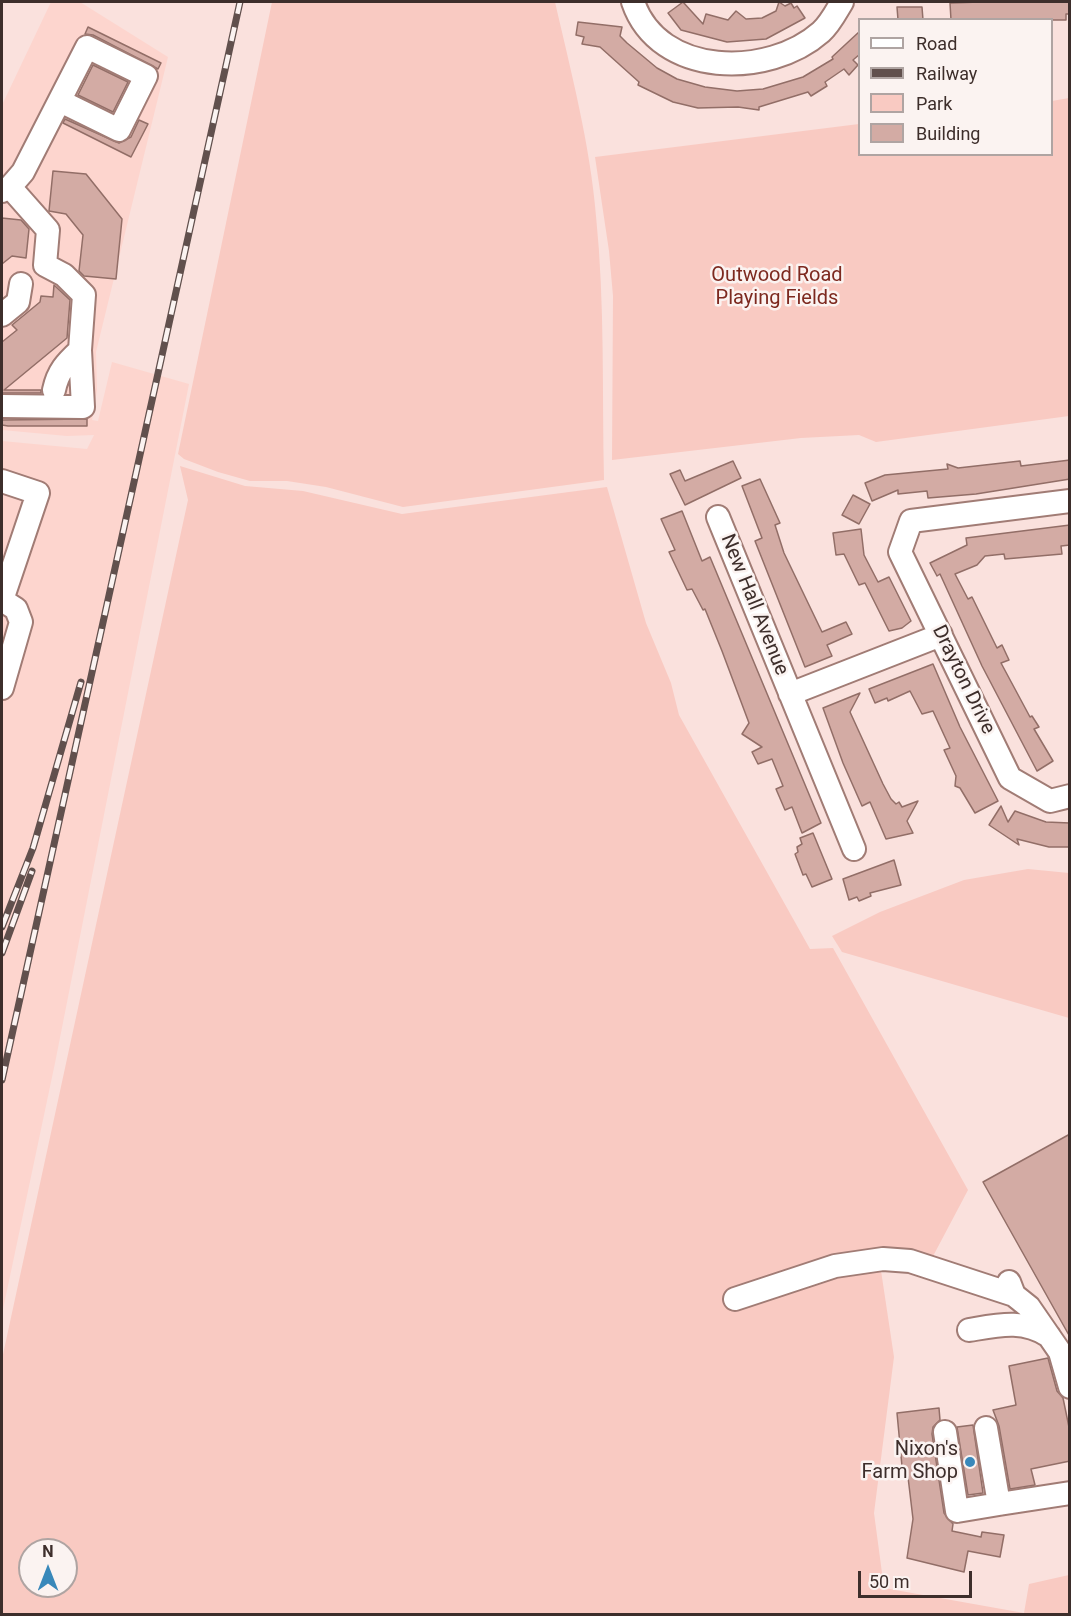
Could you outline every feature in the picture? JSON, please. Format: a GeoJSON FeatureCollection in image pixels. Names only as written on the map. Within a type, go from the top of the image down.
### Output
{"type":"FeatureCollection","features":[{"type":"Feature","properties":{"kind":"street"},"geometry":{"type":"LineString","coordinates":[[633,2],[645,24],[658,38],[682,52],[708,62],[739,64],[765,62],[797,49],[822,32],[842,2]]}},
{"type":"Feature","properties":{"kind":"street"},"geometry":{"type":"LineString","coordinates":[[45,266],[48,230],[6,189],[26,167],[59,106]]}},
{"type":"Feature","properties":{"kind":"street"},"geometry":{"type":"LineString","coordinates":[[2,315],[18,302],[11,283],[45,266]]}},
{"type":"Feature","properties":{"kind":"street"},"geometry":{"type":"LineString","coordinates":[[2,406],[83,407],[80,350],[84,295],[64,275],[45,266]]}},
{"type":"Feature","properties":{"kind":"street"},"geometry":{"type":"LineString","coordinates":[[54,390],[57,375],[63,365],[80,350]]}},
{"type":"Feature","properties":{"kind":"street"},"geometry":{"type":"LineString","coordinates":[[2,481],[38,493],[2,600],[16,609],[21,622],[2,688]]}},
{"type":"Feature","properties":{"kind":"street","name":"Drayton Drive"},"geometry":{"type":"LineString","coordinates":[[1070,501],[911,521],[900,552],[1010,778],[1050,801],[1070,796]]}},
{"type":"Feature","properties":{"kind":"street","name":"New Hall Avenue"},"geometry":{"type":"LineString","coordinates":[[718,516],[854,849]]}},
{"type":"Feature","properties":{"kind":"street","name":"New Hall Avenue"},"geometry":{"type":"LineString","coordinates":[[790,694],[941,634]]}},
{"type":"Feature","properties":{"kind":"street"},"geometry":{"type":"LineString","coordinates":[[735,1299],[835,1266],[883,1259],[910,1261],[1010,1287],[1029,1307],[1060,1352],[1070,1387]]}},
{"type":"Feature","properties":{"kind":"street"},"geometry":{"type":"LineString","coordinates":[[969,1330],[1017,1323],[1037,1329],[1050,1337]]}},
{"type":"Feature","properties":{"kind":"street"},"geometry":{"type":"LineString","coordinates":[[986,1428],[999,1504]]}},
{"type":"Feature","properties":{"kind":"street"},"geometry":{"type":"LineString","coordinates":[[945,1432],[957,1511],[1070,1493]]}},
{"type":"Feature","properties":{"kind":"shaded area"},"geometry":{"type":"Polygon","coordinates":[[[51,2],[80,2],[168,57],[96,352],[97,390],[92,420],[98,421],[112,362],[189,384],[55,1063],[2,1314],[2,441],[87,449],[94,435],[67,436],[2,430],[2,105],[51,2]]]}},
{"type":"Feature","properties":{"kind":"green space"},"geometry":{"type":"Polygon","coordinates":[[[272,2],[555,2],[585,135],[596,216],[602,315],[604,480],[403,507],[326,487],[287,481],[250,481],[218,472],[184,459],[178,454],[272,2]]]}},
{"type":"Feature","properties":{"kind":"green space","name":"Outwood Road Playing Fields"},"geometry":{"type":"Polygon","coordinates":[[[1069,98],[1069,416],[876,442],[859,435],[801,438],[612,460],[613,296],[609,251],[595,157],[858,124],[858,156],[1053,156],[1053,101],[1069,98]]]}},
{"type":"Feature","properties":{"kind":"green space"},"geometry":{"type":"Polygon","coordinates":[[[180,466],[245,486],[303,491],[402,514],[607,487],[646,623],[671,683],[679,715],[810,949],[833,948],[968,1190],[931,1260],[880,1264],[894,1357],[874,1513],[884,1588],[1024,1613],[1029,1584],[1069,1575],[1069,1614],[2,1614],[2,1359],[188,500],[180,466]]]}},
{"type":"Feature","properties":{"kind":"green space"},"geometry":{"type":"Polygon","coordinates":[[[1028,869],[1069,873],[1069,1018],[842,952],[832,936],[880,912],[964,880],[1028,869]]]}},
{"type":"Feature","properties":{"kind":"building"},"geometry":{"type":"Polygon","coordinates":[[[683,2],[703,24],[706,14],[728,20],[736,11],[746,19],[762,18],[776,11],[779,2],[785,6],[791,3],[794,8],[797,6],[805,18],[766,39],[727,42],[681,30],[668,13],[683,2]]]}},
{"type":"Feature","properties":{"kind":"building"},"geometry":{"type":"Polygon","coordinates":[[[1070,2],[1070,14],[1066,14],[1066,20],[951,18],[950,3],[1070,2]]]}},
{"type":"Feature","properties":{"kind":"building"},"geometry":{"type":"Polygon","coordinates":[[[897,7],[922,7],[923,18],[898,18],[897,7]]]}},
{"type":"Feature","properties":{"kind":"building"},"geometry":{"type":"Polygon","coordinates":[[[578,22],[622,27],[620,36],[657,68],[677,79],[705,87],[737,91],[763,89],[803,77],[833,59],[832,57],[858,33],[858,56],[853,60],[858,65],[849,75],[844,69],[825,82],[827,86],[811,96],[808,92],[759,107],[759,110],[738,107],[698,108],[673,102],[638,85],[639,82],[600,47],[582,44],[584,37],[576,35],[578,22]]]}},
{"type":"Feature","properties":{"kind":"building"},"geometry":{"type":"Polygon","coordinates":[[[88,27],[161,63],[158,69],[93,35],[85,34],[88,27]]]}},
{"type":"Feature","properties":{"kind":"building"},"geometry":{"type":"Polygon","coordinates":[[[93,65],[128,82],[113,112],[78,95],[93,65]]]}},
{"type":"Feature","properties":{"kind":"building"},"geometry":{"type":"Polygon","coordinates":[[[65,119],[119,143],[131,137],[139,120],[148,124],[131,157],[63,123],[65,119]]]}},
{"type":"Feature","properties":{"kind":"building"},"geometry":{"type":"Polygon","coordinates":[[[53,171],[86,174],[122,219],[116,279],[84,276],[79,271],[83,235],[66,214],[49,211],[53,171]]]}},
{"type":"Feature","properties":{"kind":"building"},"geometry":{"type":"Polygon","coordinates":[[[2,218],[21,220],[29,229],[26,258],[12,256],[2,264],[2,218]]]}},
{"type":"Feature","properties":{"kind":"building"},"geometry":{"type":"Polygon","coordinates":[[[54,285],[70,300],[67,338],[4,390],[41,390],[41,393],[2,393],[2,342],[17,330],[12,325],[40,302],[41,296],[53,297],[54,285]]]}},
{"type":"Feature","properties":{"kind":"building"},"geometry":{"type":"Polygon","coordinates":[[[87,419],[87,426],[8,426],[2,425],[2,420],[87,419]]]}},
{"type":"Feature","properties":{"kind":"building"},"geometry":{"type":"Polygon","coordinates":[[[1070,460],[1070,479],[976,494],[928,498],[927,491],[898,494],[898,490],[872,501],[865,483],[885,475],[948,469],[947,464],[958,468],[1020,461],[1021,466],[1070,460]]]}},
{"type":"Feature","properties":{"kind":"building"},"geometry":{"type":"Polygon","coordinates":[[[733,461],[741,478],[685,505],[670,474],[680,470],[685,481],[733,461]]]}},
{"type":"Feature","properties":{"kind":"building"},"geometry":{"type":"Polygon","coordinates":[[[760,479],[780,523],[775,525],[784,553],[822,632],[846,622],[852,634],[827,645],[832,656],[805,667],[755,541],[762,538],[742,486],[760,479]]]}},
{"type":"Feature","properties":{"kind":"building"},"geometry":{"type":"Polygon","coordinates":[[[853,495],[870,504],[859,524],[842,515],[853,495]]]}},
{"type":"Feature","properties":{"kind":"building"},"geometry":{"type":"Polygon","coordinates":[[[682,511],[702,561],[710,557],[821,823],[802,833],[792,807],[785,810],[776,789],[783,786],[772,759],[758,764],[752,752],[762,747],[742,734],[749,723],[722,651],[705,609],[703,610],[692,589],[687,590],[669,552],[675,550],[661,519],[682,511]]]}},
{"type":"Feature","properties":{"kind":"building"},"geometry":{"type":"Polygon","coordinates":[[[1070,525],[1070,545],[1061,546],[1062,554],[1005,559],[1004,554],[985,556],[977,565],[955,574],[968,599],[972,597],[997,648],[1002,645],[1009,660],[1001,663],[1030,717],[1032,716],[1039,727],[1034,729],[1053,761],[1037,771],[982,666],[940,574],[937,576],[930,563],[967,545],[966,538],[1070,525]]]}},
{"type":"Feature","properties":{"kind":"building"},"geometry":{"type":"Polygon","coordinates":[[[861,529],[864,555],[878,582],[889,577],[911,621],[902,628],[889,631],[865,583],[859,585],[844,554],[836,555],[833,533],[861,529]]]}},
{"type":"Feature","properties":{"kind":"building"},"geometry":{"type":"Polygon","coordinates":[[[933,664],[960,727],[998,801],[975,813],[960,788],[955,786],[956,776],[944,750],[950,748],[933,711],[922,714],[910,691],[888,701],[887,698],[875,703],[869,689],[933,664]]]}},
{"type":"Feature","properties":{"kind":"building"},"geometry":{"type":"Polygon","coordinates":[[[860,693],[850,712],[891,799],[896,804],[899,802],[902,807],[918,801],[907,821],[913,833],[886,839],[870,802],[862,806],[843,763],[823,708],[860,693]]]}},
{"type":"Feature","properties":{"kind":"building"},"geometry":{"type":"Polygon","coordinates":[[[1001,806],[1008,822],[1015,811],[1046,822],[1070,823],[1070,847],[1049,847],[1017,839],[1019,845],[989,825],[1001,806]]]}},
{"type":"Feature","properties":{"kind":"building"},"geometry":{"type":"Polygon","coordinates":[[[813,833],[832,879],[812,887],[806,874],[803,875],[795,854],[798,852],[797,847],[802,844],[800,838],[813,833]]]}},
{"type":"Feature","properties":{"kind":"building"},"geometry":{"type":"Polygon","coordinates":[[[894,860],[901,885],[870,893],[871,896],[859,901],[857,897],[849,900],[843,879],[894,860]]]}},
{"type":"Feature","properties":{"kind":"building"},"geometry":{"type":"Polygon","coordinates":[[[1070,1134],[1070,1337],[983,1182],[1070,1134]]]}},
{"type":"Feature","properties":{"kind":"building"},"geometry":{"type":"Polygon","coordinates":[[[1048,1358],[1057,1391],[1063,1398],[1070,1432],[1070,1461],[1031,1469],[1035,1485],[1010,1489],[999,1426],[993,1410],[1016,1405],[1009,1366],[1048,1358]]]}},
{"type":"Feature","properties":{"kind":"building"},"geometry":{"type":"Polygon","coordinates":[[[939,1408],[940,1420],[933,1427],[932,1434],[944,1513],[953,1524],[952,1531],[981,1537],[982,1532],[1004,1535],[1000,1557],[968,1551],[964,1572],[907,1558],[913,1519],[908,1477],[903,1477],[897,1413],[939,1408]]]}},
{"type":"Feature","properties":{"kind":"building"},"geometry":{"type":"Polygon","coordinates":[[[973,1425],[983,1493],[968,1495],[957,1427],[973,1425]]]}},
{"type":"Feature","properties":{"kind":"railway"},"geometry":{"type":"LineString","coordinates":[[2,1080],[240,2]]}},
{"type":"Feature","properties":{"kind":"railway"},"geometry":{"type":"LineString","coordinates":[[2,927],[33,848],[81,682]]}},
{"type":"Feature","properties":{"kind":"railway"},"geometry":{"type":"LineString","coordinates":[[2,953],[32,871]]}},
{"type":"Feature","properties":{"kind":"place","name":"Nixon's Farm Shop"},"geometry":{"type":"Point","coordinates":[970,1462]}}]}
